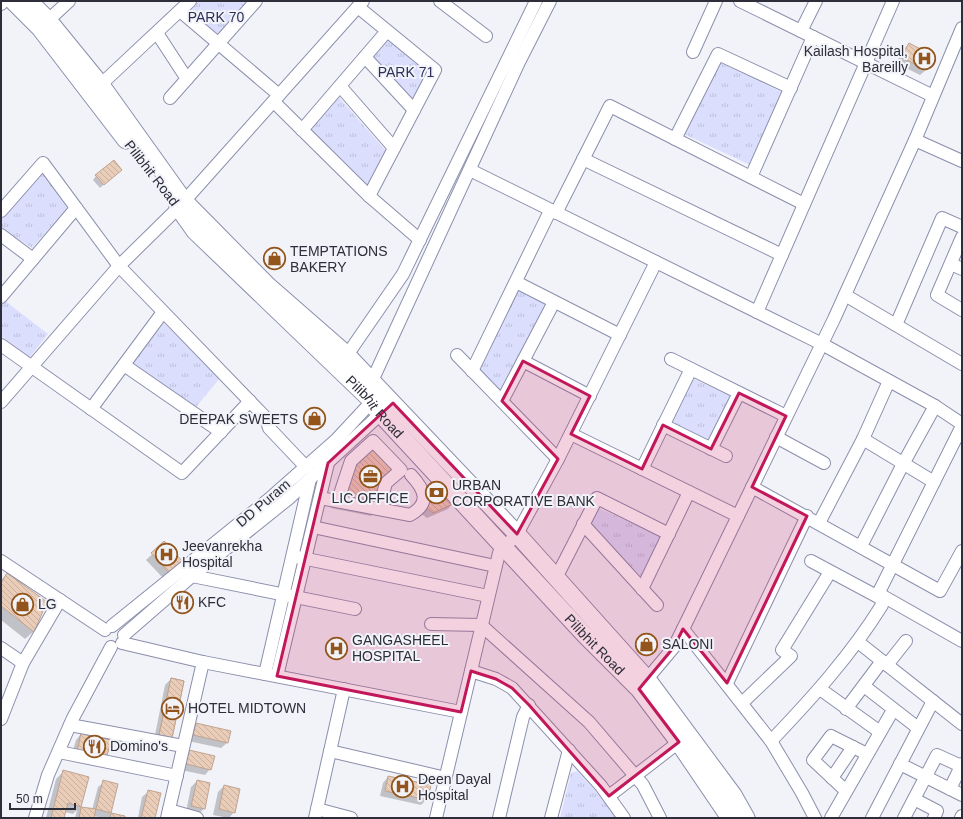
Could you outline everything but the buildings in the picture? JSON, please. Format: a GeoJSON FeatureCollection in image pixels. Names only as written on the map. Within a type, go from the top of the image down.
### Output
{"type":"FeatureCollection","features":[{"type":"Feature","properties":{"kind":"highway","name":"Pilibhit Road"},"geometry":{"type":"LineString","coordinates":[[13,1],[44,24],[96,89],[181,204],[195,231],[343,361],[376,397],[504,546],[585,635],[643,684],[679,742],[730,818]]}},
{"type":"Feature","properties":{"kind":"highway"},"geometry":{"type":"LineString","coordinates":[[29,1],[44,24]]}},
{"type":"Feature","properties":{"kind":"highway"},"geometry":{"type":"LineString","coordinates":[[376,397],[517,534],[556,578],[733,795],[746,818]]}},
{"type":"Feature","properties":{"kind":"street"},"geometry":{"type":"LineString","coordinates":[[1,4],[4,1]]}},
{"type":"Feature","properties":{"kind":"street"},"geometry":{"type":"LineString","coordinates":[[44,24],[68,1]]}},
{"type":"Feature","properties":{"kind":"street"},"geometry":{"type":"LineString","coordinates":[[96,89],[190,1]]}},
{"type":"Feature","properties":{"kind":"street"},"geometry":{"type":"LineString","coordinates":[[170,98],[256,1]]}},
{"type":"Feature","properties":{"kind":"street"},"geometry":{"type":"LineString","coordinates":[[440,1],[486,36]]}},
{"type":"Feature","properties":{"kind":"street"},"geometry":{"type":"LineString","coordinates":[[343,361],[403,274],[536,1]]}},
{"type":"Feature","properties":{"kind":"street"},"geometry":{"type":"LineString","coordinates":[[376,397],[394,329],[419,282],[519,62],[550,1]]}},
{"type":"Feature","properties":{"kind":"street"},"geometry":{"type":"LineString","coordinates":[[693,52],[716,1]]}},
{"type":"Feature","properties":{"kind":"street"},"geometry":{"type":"LineString","coordinates":[[802,31],[816,1]]}},
{"type":"Feature","properties":{"kind":"street"},"geometry":{"type":"LineString","coordinates":[[757,312],[893,1]]}},
{"type":"Feature","properties":{"kind":"street"},"geometry":{"type":"LineString","coordinates":[[745,2],[933,96]]}},
{"type":"Feature","properties":{"kind":"street"},"geometry":{"type":"LineString","coordinates":[[1,402],[119,266],[181,204],[361,4],[387,31],[435,70],[369,196]]}},
{"type":"Feature","properties":{"kind":"street"},"geometry":{"type":"LineString","coordinates":[[180,11],[277,98],[302,130],[369,196],[420,240]]}},
{"type":"Feature","properties":{"kind":"street"},"geometry":{"type":"LineString","coordinates":[[643,684],[674,647],[822,344],[915,140],[962,28]]}},
{"type":"Feature","properties":{"kind":"street"},"geometry":{"type":"LineString","coordinates":[[302,130],[387,31]]}},
{"type":"Feature","properties":{"kind":"street"},"geometry":{"type":"LineString","coordinates":[[156,33],[187,79]]}},
{"type":"Feature","properties":{"kind":"street"},"geometry":{"type":"LineString","coordinates":[[751,177],[813,37]]}},
{"type":"Feature","properties":{"kind":"street"},"geometry":{"type":"LineString","coordinates":[[675,139],[718,54],[791,88]]}},
{"type":"Feature","properties":{"kind":"street"},"geometry":{"type":"LineString","coordinates":[[365,57],[414,110]]}},
{"type":"Feature","properties":{"kind":"street"},"geometry":{"type":"LineString","coordinates":[[340,86],[394,148]]}},
{"type":"Feature","properties":{"kind":"street"},"geometry":{"type":"LineString","coordinates":[[472,371],[516,282],[610,106],[804,204]]}},
{"type":"Feature","properties":{"kind":"street"},"geometry":{"type":"LineString","coordinates":[[915,140],[962,160]]}},
{"type":"Feature","properties":{"kind":"street"},"geometry":{"type":"LineString","coordinates":[[583,159],[782,255]]}},
{"type":"Feature","properties":{"kind":"street"},"geometry":{"type":"LineString","coordinates":[[1,211],[43,163],[119,266],[266,418],[268,428],[306,467]]}},
{"type":"Feature","properties":{"kind":"street"},"geometry":{"type":"LineString","coordinates":[[470,170],[822,344],[935,406],[962,425],[880,590],[882,605],[858,642],[820,689],[771,741]]}},
{"type":"Feature","properties":{"kind":"street"},"geometry":{"type":"LineString","coordinates":[[1,297],[76,208]]}},
{"type":"Feature","properties":{"kind":"street"},"geometry":{"type":"LineString","coordinates":[[896,325],[942,218],[962,227]]}},
{"type":"Feature","properties":{"kind":"street"},"geometry":{"type":"LineString","coordinates":[[1,234],[34,259]]}},
{"type":"Feature","properties":{"kind":"street"},"geometry":{"type":"LineString","coordinates":[[962,237],[956,266],[938,295],[962,309]]}},
{"type":"Feature","properties":{"kind":"street"},"geometry":{"type":"LineString","coordinates":[[436,818],[499,553],[517,534],[558,459],[656,262]]}},
{"type":"Feature","properties":{"kind":"street"},"geometry":{"type":"LineString","coordinates":[[516,282],[620,335]]}},
{"type":"Feature","properties":{"kind":"street"},"geometry":{"type":"LineString","coordinates":[[845,295],[962,364]]}},
{"type":"Feature","properties":{"kind":"street"},"geometry":{"type":"LineString","coordinates":[[502,402],[554,302]]}},
{"type":"Feature","properties":{"kind":"street"},"geometry":{"type":"LineString","coordinates":[[91,409],[163,312]]}},
{"type":"Feature","properties":{"kind":"street"},"geometry":{"type":"LineString","coordinates":[[1,345],[182,473],[250,401]]}},
{"type":"Feature","properties":{"kind":"street"},"geometry":{"type":"LineString","coordinates":[[457,355],[558,459]]}},
{"type":"Feature","properties":{"kind":"street"},"geometry":{"type":"LineString","coordinates":[[671,359],[786,416]]}},
{"type":"Feature","properties":{"kind":"street"},"geometry":{"type":"LineString","coordinates":[[523,361],[590,396]]}},
{"type":"Feature","properties":{"kind":"street"},"geometry":{"type":"LineString","coordinates":[[124,365],[221,432]]}},
{"type":"Feature","properties":{"kind":"street"},"geometry":{"type":"LineString","coordinates":[[642,469],[691,369]]}},
{"type":"Feature","properties":{"kind":"street"},"geometry":{"type":"LineString","coordinates":[[819,523],[863,439],[889,381]]}},
{"type":"Feature","properties":{"kind":"street"},"geometry":{"type":"LineString","coordinates":[[711,449],[739,393]]}},
{"type":"Feature","properties":{"kind":"street","name":"DD Puram"},"geometry":{"type":"LineString","coordinates":[[119,642],[192,576],[288,499],[328,463],[376,397]]}},
{"type":"Feature","properties":{"kind":"street","name":"DD Puram"},"geometry":{"type":"LineString","coordinates":[[109,628],[268,500],[336,440],[376,397]]}},
{"type":"Feature","properties":{"kind":"street"},"geometry":{"type":"LineString","coordinates":[[861,546],[935,406]]}},
{"type":"Feature","properties":{"kind":"street"},"geometry":{"type":"LineString","coordinates":[[663,425],[726,456]]}},
{"type":"Feature","properties":{"kind":"street"},"geometry":{"type":"LineString","coordinates":[[571,434],[738,516]]}},
{"type":"Feature","properties":{"kind":"street"},"geometry":{"type":"LineString","coordinates":[[776,437],[824,463]]}},
{"type":"Feature","properties":{"kind":"street"},"geometry":{"type":"LineString","coordinates":[[863,439],[934,482]]}},
{"type":"Feature","properties":{"kind":"street"},"geometry":{"type":"LineString","coordinates":[[338,500],[351,461],[373,440],[401,470],[386,483],[379,509]]}},
{"type":"Feature","properties":{"kind":"street"},"geometry":{"type":"LineString","coordinates":[[271,675],[296,596],[328,463]]}},
{"type":"Feature","properties":{"kind":"street"},"geometry":{"type":"LineString","coordinates":[[320,498],[338,500],[410,515],[420,509],[424,500],[422,489],[411,475]]}},
{"type":"Feature","properties":{"kind":"street"},"geometry":{"type":"LineString","coordinates":[[271,675],[284,594],[310,479]]}},
{"type":"Feature","properties":{"kind":"street"},"geometry":{"type":"LineString","coordinates":[[752,486],[940,591],[962,551]]}},
{"type":"Feature","properties":{"kind":"street"},"geometry":{"type":"LineString","coordinates":[[642,589],[689,492]]}},
{"type":"Feature","properties":{"kind":"street"},"geometry":{"type":"LineString","coordinates":[[556,578],[597,498],[669,534]]}},
{"type":"Feature","properties":{"kind":"street"},"geometry":{"type":"LineString","coordinates":[[727,683],[807,516]]}},
{"type":"Feature","properties":{"kind":"street"},"geometry":{"type":"LineString","coordinates":[[583,524],[657,605]]}},
{"type":"Feature","properties":{"kind":"street"},"geometry":{"type":"LineString","coordinates":[[313,527],[495,566]]}},
{"type":"Feature","properties":{"kind":"street"},"geometry":{"type":"LineString","coordinates":[[293,556],[488,596]]}},
{"type":"Feature","properties":{"kind":"street"},"geometry":{"type":"LineString","coordinates":[[1,561],[60,600],[109,628],[120,628],[119,642],[70,725],[48,775],[35,818]]}},
{"type":"Feature","properties":{"kind":"street"},"geometry":{"type":"LineString","coordinates":[[811,561],[962,641]]}},
{"type":"Feature","properties":{"kind":"street"},"geometry":{"type":"LineString","coordinates":[[742,703],[790,656],[782,650],[830,572]]}},
{"type":"Feature","properties":{"kind":"street"},"geometry":{"type":"LineString","coordinates":[[192,576],[355,609]]}},
{"type":"Feature","properties":{"kind":"street"},"geometry":{"type":"LineString","coordinates":[[1,719],[23,663],[60,600]]}},
{"type":"Feature","properties":{"kind":"street"},"geometry":{"type":"LineString","coordinates":[[431,624],[481,625],[589,722],[643,785],[660,818]]}},
{"type":"Feature","properties":{"kind":"street"},"geometry":{"type":"LineString","coordinates":[[109,628],[103,638],[107,645],[119,642],[203,662],[461,712]]}},
{"type":"Feature","properties":{"kind":"street"},"geometry":{"type":"LineString","coordinates":[[683,629],[727,683],[771,741],[815,818]]}},
{"type":"Feature","properties":{"kind":"street"},"geometry":{"type":"LineString","coordinates":[[846,709],[864,686],[906,641]]}},
{"type":"Feature","properties":{"kind":"street"},"geometry":{"type":"LineString","coordinates":[[858,642],[962,724]]}},
{"type":"Feature","properties":{"kind":"street"},"geometry":{"type":"LineString","coordinates":[[1,648],[23,663]]}},
{"type":"Feature","properties":{"kind":"street"},"geometry":{"type":"LineString","coordinates":[[197,818],[168,814],[203,662]]}},
{"type":"Feature","properties":{"kind":"street"},"geometry":{"type":"LineString","coordinates":[[471,671],[496,679],[512,688],[529,705],[609,796],[624,818]]}},
{"type":"Feature","properties":{"kind":"street"},"geometry":{"type":"LineString","coordinates":[[864,686],[918,728]]}},
{"type":"Feature","properties":{"kind":"street"},"geometry":{"type":"LineString","coordinates":[[344,689],[316,814],[351,818]]}},
{"type":"Feature","properties":{"kind":"street"},"geometry":{"type":"LineString","coordinates":[[820,689],[880,732]]}},
{"type":"Feature","properties":{"kind":"street"},"geometry":{"type":"LineString","coordinates":[[872,818],[933,701]]}},
{"type":"Feature","properties":{"kind":"street"},"geometry":{"type":"LineString","coordinates":[[499,818],[523,717],[529,705]]}},
{"type":"Feature","properties":{"kind":"street"},"geometry":{"type":"LineString","coordinates":[[831,818],[893,710]]}},
{"type":"Feature","properties":{"kind":"street"},"geometry":{"type":"LineString","coordinates":[[70,725],[183,746]]}},
{"type":"Feature","properties":{"kind":"street"},"geometry":{"type":"LineString","coordinates":[[846,791],[813,760],[831,736],[867,754]]}},
{"type":"Feature","properties":{"kind":"street"},"geometry":{"type":"LineString","coordinates":[[609,796],[679,742]]}},
{"type":"Feature","properties":{"kind":"street"},"geometry":{"type":"LineString","coordinates":[[832,778],[853,747]]}},
{"type":"Feature","properties":{"kind":"street"},"geometry":{"type":"LineString","coordinates":[[552,818],[569,750]]}},
{"type":"Feature","properties":{"kind":"street"},"geometry":{"type":"LineString","coordinates":[[330,751],[446,778]]}},
{"type":"Feature","properties":{"kind":"street"},"geometry":{"type":"LineString","coordinates":[[59,752],[176,776]]}},
{"type":"Feature","properties":{"kind":"street"},"geometry":{"type":"LineString","coordinates":[[904,818],[938,755],[961,765],[950,789]]}},
{"type":"Feature","properties":{"kind":"street"},"geometry":{"type":"LineString","coordinates":[[900,764],[962,795]]}},
{"type":"Feature","properties":{"kind":"street"},"geometry":{"type":"LineString","coordinates":[[914,799],[937,811],[934,818]]}},
{"type":"Feature","properties":{"kind":"highlighted area"},"geometry":{"type":"Polygon","coordinates":[[[523,361],[590,396],[571,434],[642,469],[663,425],[711,449],[739,393],[786,416],[752,487],[807,516],[727,683],[683,629],[674,647],[639,689],[679,742],[609,796],[529,705],[512,688],[496,679],[471,671],[461,712],[277,676],[328,463],[393,403],[517,534],[558,459],[502,401],[523,361]]]}},
{"type":"Feature","properties":{"kind":"green space","name":"PARK 70"},"geometry":{"type":"Polygon","coordinates":[[[198,1],[251,1],[217,38],[187,11],[198,1]]]}},
{"type":"Feature","properties":{"kind":"green space","name":"PARK 71"},"geometry":{"type":"Polygon","coordinates":[[[388,38],[427,71],[412,101],[370,57],[388,38]]]}},
{"type":"Feature","properties":{"kind":"green space"},"geometry":{"type":"Polygon","coordinates":[[[718,62],[784,93],[750,165],[684,134],[718,62]]]}},
{"type":"Feature","properties":{"kind":"green space"},"geometry":{"type":"Polygon","coordinates":[[[336,94],[387,152],[368,188],[309,129],[336,94]]]}},
{"type":"Feature","properties":{"kind":"green space"},"geometry":{"type":"Polygon","coordinates":[[[41,171],[67,208],[32,248],[1,228],[1,216],[41,171]]]}},
{"type":"Feature","properties":{"kind":"green space"},"geometry":{"type":"Polygon","coordinates":[[[518,289],[546,302],[502,394],[478,369],[518,289]]]}},
{"type":"Feature","properties":{"kind":"green space"},"geometry":{"type":"Polygon","coordinates":[[[4,300],[48,334],[30,357],[1,336],[1,303],[4,300]]]}},
{"type":"Feature","properties":{"kind":"green space"},"geometry":{"type":"Polygon","coordinates":[[[164,323],[220,378],[196,407],[133,363],[164,323]]]}},
{"type":"Feature","properties":{"kind":"green space"},"geometry":{"type":"Polygon","coordinates":[[[692,378],[730,396],[709,441],[671,423],[692,378]]]}},
{"type":"Feature","properties":{"kind":"green space"},"geometry":{"type":"Polygon","coordinates":[[[598,508],[663,537],[642,577],[590,526],[598,508]]]}},
{"type":"Feature","properties":{"kind":"green space"},"geometry":{"type":"Polygon","coordinates":[[[577,771],[618,818],[560,818],[571,773],[577,771]]]}},
{"type":"Feature","properties":{"kind":"place","name":"Kailash Hospital, Bareilly"},"geometry":{"type":"Point","coordinates":[924,59]}},
{"type":"Feature","properties":{"kind":"place","name":"TEMPTATIONS BAKERY"},"geometry":{"type":"Point","coordinates":[275,259]}},
{"type":"Feature","properties":{"kind":"place","name":"DEEPAK SWEETS"},"geometry":{"type":"Point","coordinates":[314,419]}},
{"type":"Feature","properties":{"kind":"place","name":"LIC OFFICE"},"geometry":{"type":"Point","coordinates":[370,476]}},
{"type":"Feature","properties":{"kind":"place","name":"URBAN CORPORATIVE BANK"},"geometry":{"type":"Point","coordinates":[437,493]}},
{"type":"Feature","properties":{"kind":"place","name":"Jeevanrekha Hospital"},"geometry":{"type":"Point","coordinates":[166,554]}},
{"type":"Feature","properties":{"kind":"place","name":"KFC"},"geometry":{"type":"Point","coordinates":[183,602]}},
{"type":"Feature","properties":{"kind":"place","name":"LG"},"geometry":{"type":"Point","coordinates":[23,604]}},
{"type":"Feature","properties":{"kind":"place","name":"SALONI"},"geometry":{"type":"Point","coordinates":[646,644]}},
{"type":"Feature","properties":{"kind":"place","name":"GANGASHEEL HOSPITAL"},"geometry":{"type":"Point","coordinates":[336,648]}},
{"type":"Feature","properties":{"kind":"place","name":"HOTEL MIDTOWN"},"geometry":{"type":"Point","coordinates":[172,708]}},
{"type":"Feature","properties":{"kind":"place","name":"Domino's"},"geometry":{"type":"Point","coordinates":[94,746]}},
{"type":"Feature","properties":{"kind":"place","name":"Deen Dayal Hospital"},"geometry":{"type":"Point","coordinates":[402,787]}}]}
